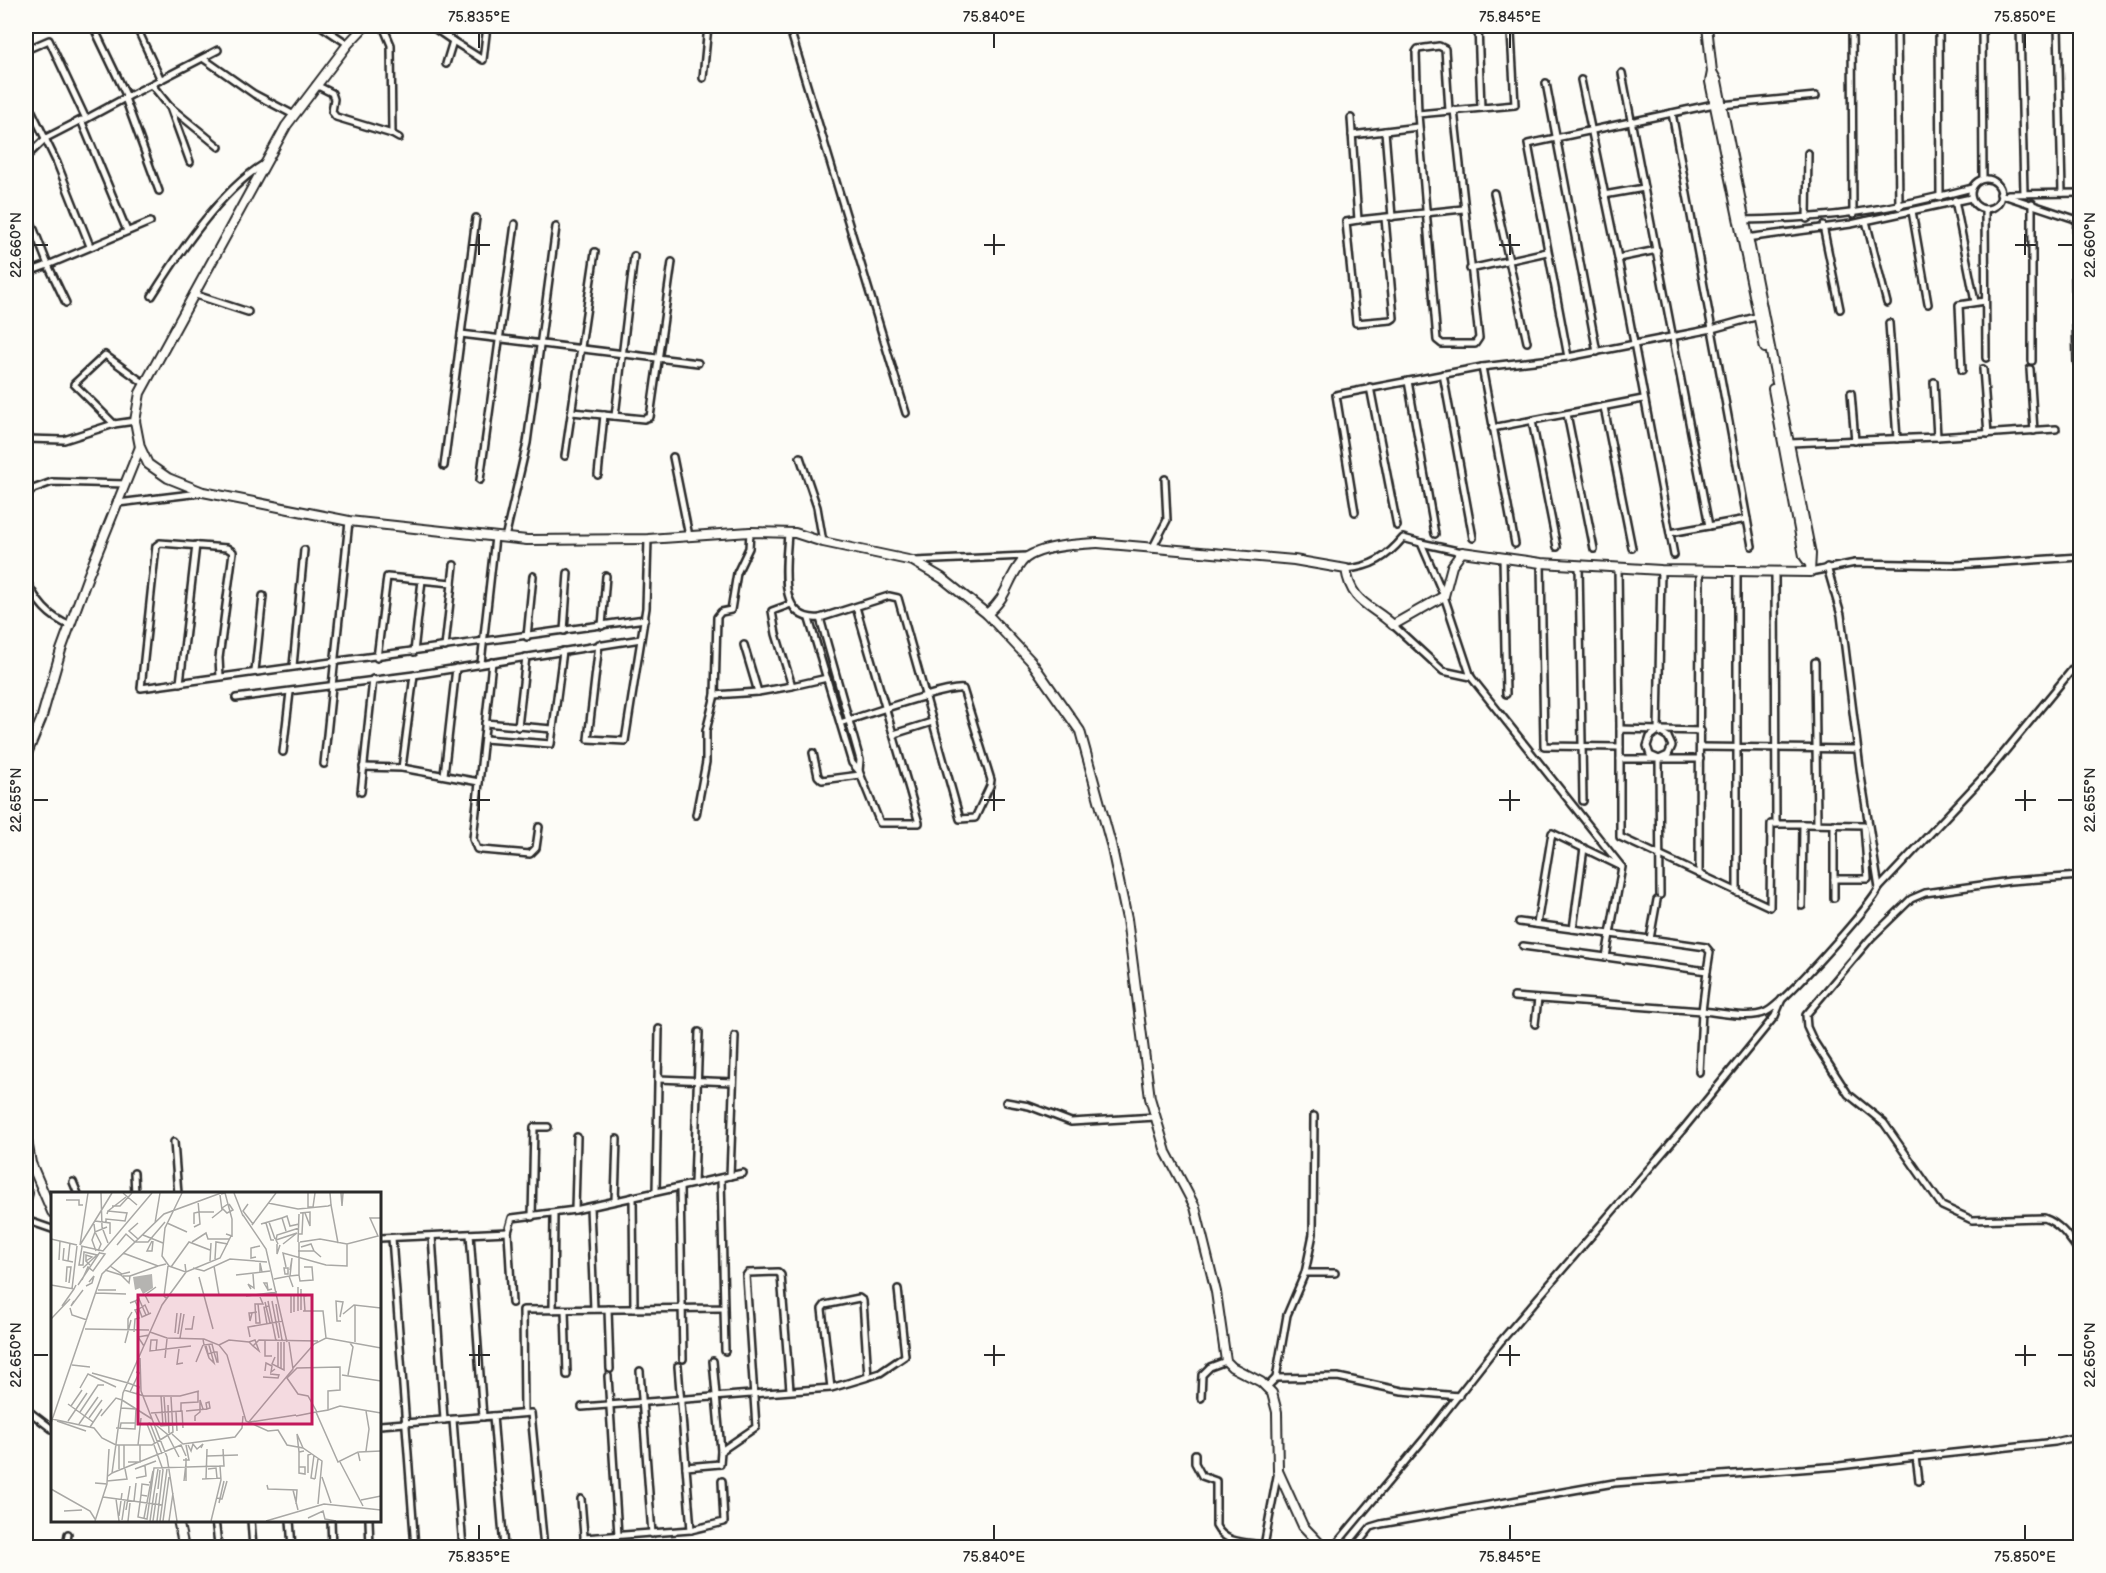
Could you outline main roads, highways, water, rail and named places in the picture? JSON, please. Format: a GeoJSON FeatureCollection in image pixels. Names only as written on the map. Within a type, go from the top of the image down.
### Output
{"type":"FeatureCollection","features":[{"type":"Feature","properties":{"kind":"main road"},"geometry":{"type":"LineString","coordinates":[[365,26],[348,44],[294,115],[140,393],[135,421],[140,447],[148,464],[168,477],[203,492],[349,521],[495,537],[527,540],[648,539],[750,532],[791,533],[808,536],[823,542],[910,561],[942,578],[987,614],[1031,661],[1066,707],[1080,731],[1111,844],[1127,919],[1150,1098],[1173,1168],[1196,1214],[1216,1292],[1226,1361],[1232,1367],[1267,1387],[1272,1393],[1277,1412],[1278,1471],[1303,1526],[1319,1546]]}},
{"type":"Feature","properties":{"kind":"main road"},"geometry":{"type":"LineString","coordinates":[[1707,26],[1712,72],[1710,82],[1718,104],[1761,316],[1790,443],[1811,554],[1810,568]]}},
{"type":"Feature","properties":{"kind":"main road"},"geometry":{"type":"LineString","coordinates":[[1761,316],[1804,556],[1810,568]]}},
{"type":"Feature","properties":{"kind":"main road"},"geometry":{"type":"LineString","coordinates":[[26,756],[41,720],[61,650],[88,576],[140,447]]}},
{"type":"Feature","properties":{"kind":"main road"},"geometry":{"type":"LineString","coordinates":[[987,614],[1001,601],[1020,564],[1027,556],[1074,545],[1098,543],[1294,560],[1346,569],[1352,588],[1363,605],[1393,625],[1444,596],[1452,566],[1462,552],[1541,563],[1661,570],[1775,572],[1810,568]]}},
{"type":"Feature","properties":{"kind":"main road"},"geometry":{"type":"LineString","coordinates":[[26,1135],[31,1163],[51,1210]]}},
{"type":"Feature","properties":{"kind":"main road"},"geometry":{"type":"LineString","coordinates":[[178,1524],[184,1548]]}}]}
